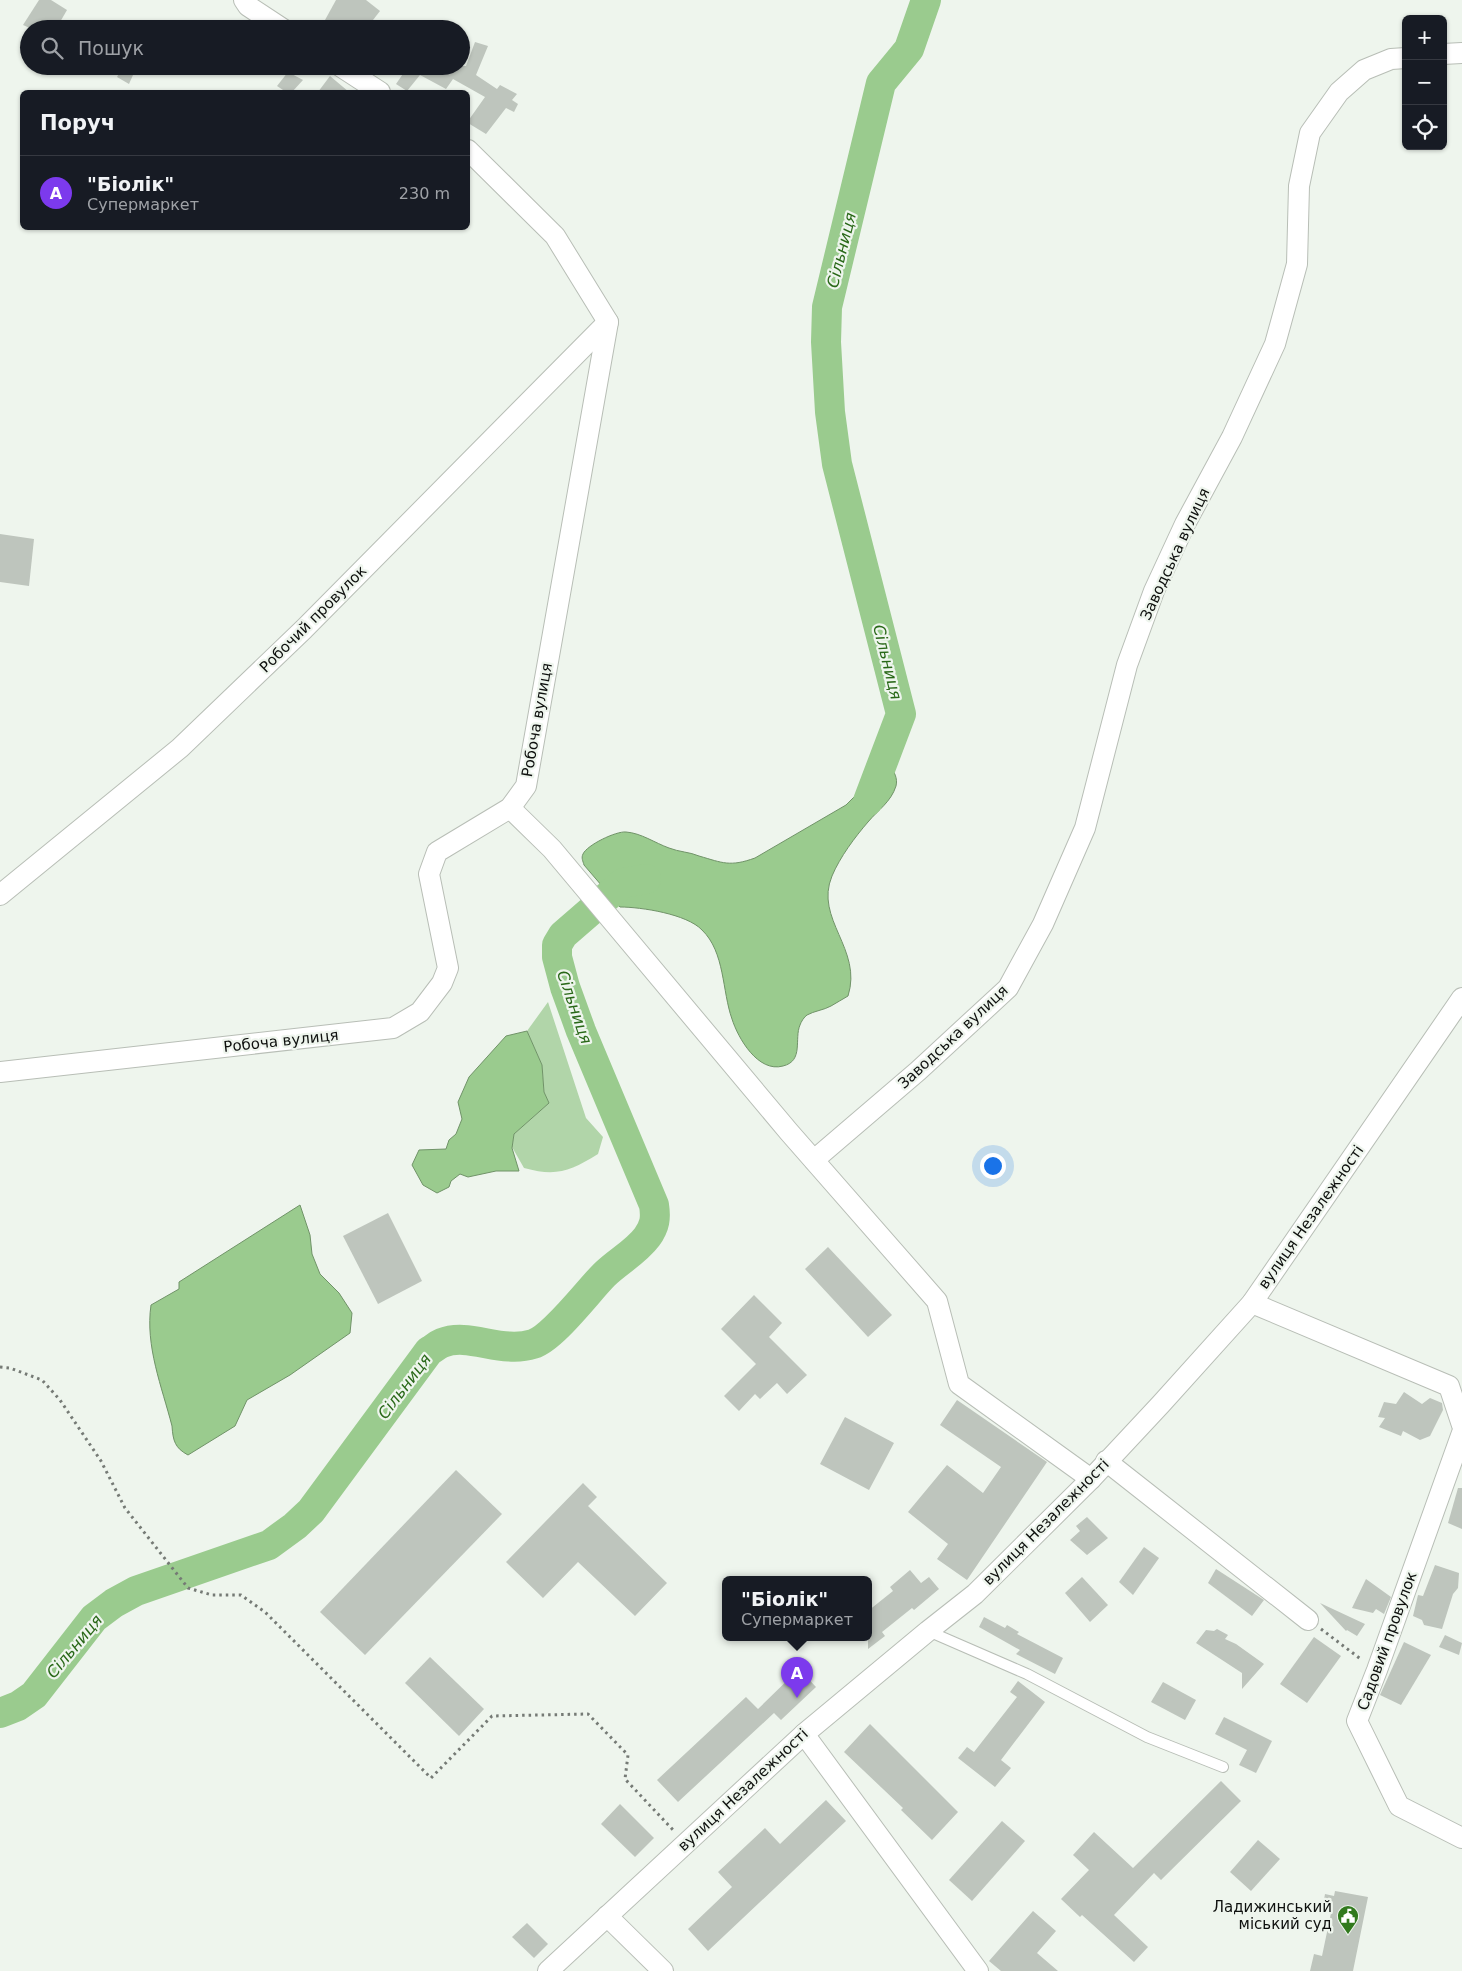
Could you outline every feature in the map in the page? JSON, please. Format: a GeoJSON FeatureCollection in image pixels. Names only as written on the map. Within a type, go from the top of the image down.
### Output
{"type":"FeatureCollection","features":[{"type":"Feature","properties":{"kind":"street"},"geometry":{"type":"LineString","coordinates":[[244,0],[248,6],[269,20]]}},
{"type":"Feature","properties":{"kind":"street"},"geometry":{"type":"LineString","coordinates":[[1447,54],[1462,53]]}},
{"type":"Feature","properties":{"kind":"street","name":"Заводська вулиця"},"geometry":{"type":"LineString","coordinates":[[814,1160],[918,1071],[1008,988],[1021,964],[1042,924],[1085,828],[1127,665],[1154,591],[1185,524],[1232,437],[1275,344],[1297,264],[1299,186],[1310,133],[1339,92],[1364,70],[1391,59],[1402,58]]}},
{"type":"Feature","properties":{"kind":"street"},"geometry":{"type":"LineString","coordinates":[[354,75],[377,90]]}},
{"type":"Feature","properties":{"kind":"street"},"geometry":{"type":"LineString","coordinates":[[470,152],[554,236],[608,322]]}},
{"type":"Feature","properties":{"kind":"street","name":"Робоча вулиця"},"geometry":{"type":"LineString","coordinates":[[0,1072],[394,1028],[420,1012],[442,983],[448,968],[429,874],[437,852],[510,808],[526,786],[608,322]]}},
{"type":"Feature","properties":{"kind":"street","name":"Робочий провулок"},"geometry":{"type":"LineString","coordinates":[[0,895],[180,748],[304,629],[608,322]]}},
{"type":"Feature","properties":{"kind":"street"},"geometry":{"type":"LineString","coordinates":[[510,808],[552,849],[814,1160],[937,1301],[958,1384],[1091,1479]]}},
{"type":"Feature","properties":{"kind":"street","name":"вулиця Незалежності"},"geometry":{"type":"LineString","coordinates":[[548,1971],[804,1734],[975,1594],[1091,1479],[1252,1303],[1462,998]]}},
{"type":"Feature","properties":{"kind":"street"},"geometry":{"type":"LineString","coordinates":[[1252,1303],[1449,1386],[1462,1425]]}},
{"type":"Feature","properties":{"kind":"street","name":"Садовий провулок"},"geometry":{"type":"LineString","coordinates":[[1462,1433],[1357,1721],[1400,1806],[1462,1838]]}},
{"type":"Feature","properties":{"kind":"street"},"geometry":{"type":"LineString","coordinates":[[1106,1461],[1308,1620]]}},
{"type":"Feature","properties":{"kind":"street"},"geometry":{"type":"LineString","coordinates":[[804,1734],[978,1971]]}},
{"type":"Feature","properties":{"kind":"street"},"geometry":{"type":"LineString","coordinates":[[607,1916],[663,1971]]}},
{"type":"Feature","properties":{"kind":"lane"},"geometry":{"type":"LineString","coordinates":[[928,1631],[1027,1674],[1147,1737],[1223,1768]]}},
{"type":"Feature","properties":{"kind":"path"},"geometry":{"type":"LineString","coordinates":[[0,1367],[10,1368],[42,1380],[60,1400],[101,1461],[125,1508],[188,1588],[212,1595],[241,1595],[265,1612],[431,1778],[492,1716],[588,1714],[628,1755],[625,1779],[685,1844]]}},
{"type":"Feature","properties":{"kind":"path"},"geometry":{"type":"LineString","coordinates":[[1308,1620],[1377,1670]]}},
{"type":"Feature","properties":{"kind":"shaded area"},"geometry":{"type":"Polygon","coordinates":[[[880,761],[890,765],[894,773],[896,786],[894,792],[858,834],[843,855],[832,876],[828,892],[833,920],[849,963],[851,979],[848,996],[805,1017],[798,1031],[796,1055],[790,1063],[774,1067],[765,1064],[750,1052],[735,1027],[719,960],[715,949],[702,930],[695,924],[675,916],[640,908],[620,907],[584,865],[582,855],[602,839],[626,832],[643,836],[673,849],[721,862],[746,861],[755,858],[846,805],[864,787],[875,765],[880,761]]]}},
{"type":"Feature","properties":{"kind":"shaded area"},"geometry":{"type":"Polygon","coordinates":[[[548,1002],[586,1118],[603,1137],[598,1154],[579,1165],[555,1172],[524,1168],[512,1147],[514,1134],[549,1103],[544,1092],[542,1065],[527,1031],[548,1002]]]}},
{"type":"Feature","properties":{"kind":"shaded area"},"geometry":{"type":"Polygon","coordinates":[[[527,1031],[542,1065],[544,1092],[549,1103],[514,1134],[512,1148],[519,1171],[496,1171],[468,1177],[460,1174],[451,1181],[449,1187],[437,1193],[423,1185],[412,1165],[419,1150],[446,1149],[449,1140],[456,1134],[462,1119],[458,1102],[469,1077],[506,1036],[527,1031]]]}},
{"type":"Feature","properties":{"kind":"shaded area"},"geometry":{"type":"Polygon","coordinates":[[[300,1205],[310,1235],[312,1254],[320,1274],[339,1293],[352,1313],[350,1333],[290,1375],[247,1400],[235,1426],[188,1455],[177,1447],[174,1440],[152,1351],[150,1336],[151,1305],[179,1289],[179,1282],[300,1205]]]}},
{"type":"Feature","properties":{"kind":"building"},"geometry":{"type":"Polygon","coordinates":[[[39,0],[51,0],[67,10],[61,20],[26,20],[39,0]]]}},
{"type":"Feature","properties":{"kind":"building"},"geometry":{"type":"Polygon","coordinates":[[[336,0],[366,0],[380,11],[373,20],[325,20],[336,0]]]}},
{"type":"Feature","properties":{"kind":"building"},"geometry":{"type":"Polygon","coordinates":[[[475,42],[488,46],[476,75],[497,89],[500,85],[517,94],[512,100],[518,104],[514,112],[506,108],[486,134],[470,124],[470,118],[485,97],[453,79],[446,89],[420,75],[470,75],[470,55],[475,42]]]}},
{"type":"Feature","properties":{"kind":"building"},"geometry":{"type":"Polygon","coordinates":[[[118,75],[133,75],[129,84],[117,77],[118,75]]]}},
{"type":"Feature","properties":{"kind":"building"},"geometry":{"type":"Polygon","coordinates":[[[286,75],[294,75],[303,80],[294,90],[283,90],[277,86],[286,75]]]}},
{"type":"Feature","properties":{"kind":"building"},"geometry":{"type":"Polygon","coordinates":[[[402,75],[420,75],[408,90],[396,84],[402,75]]]}},
{"type":"Feature","properties":{"kind":"building"},"geometry":{"type":"Polygon","coordinates":[[[330,76],[347,90],[320,90],[330,76]]]}},
{"type":"Feature","properties":{"kind":"building"},"geometry":{"type":"Polygon","coordinates":[[[0,534],[34,539],[29,586],[0,582],[0,534]]]}},
{"type":"Feature","properties":{"kind":"building"},"geometry":{"type":"Polygon","coordinates":[[[388,1213],[422,1281],[378,1304],[343,1236],[388,1213]]]}},
{"type":"Feature","properties":{"kind":"building"},"geometry":{"type":"Polygon","coordinates":[[[828,1247],[892,1315],[868,1337],[805,1269],[828,1247]]]}},
{"type":"Feature","properties":{"kind":"building"},"geometry":{"type":"Polygon","coordinates":[[[754,1295],[782,1323],[769,1337],[807,1375],[787,1394],[777,1383],[760,1399],[755,1394],[739,1411],[724,1396],[756,1364],[721,1329],[754,1295]]]}},
{"type":"Feature","properties":{"kind":"building"},"geometry":{"type":"Polygon","coordinates":[[[1404,1392],[1422,1404],[1430,1398],[1442,1403],[1443,1410],[1430,1436],[1420,1440],[1403,1431],[1401,1436],[1379,1427],[1385,1418],[1378,1417],[1384,1402],[1396,1404],[1404,1392]]]}},
{"type":"Feature","properties":{"kind":"building"},"geometry":{"type":"Polygon","coordinates":[[[957,1400],[1047,1462],[967,1580],[937,1559],[948,1544],[908,1512],[947,1465],[983,1493],[1001,1467],[940,1425],[957,1400]]]}},
{"type":"Feature","properties":{"kind":"building"},"geometry":{"type":"Polygon","coordinates":[[[845,1417],[894,1443],[869,1490],[820,1464],[845,1417]]]}},
{"type":"Feature","properties":{"kind":"building"},"geometry":{"type":"Polygon","coordinates":[[[456,1470],[502,1514],[365,1655],[320,1612],[456,1470]]]}},
{"type":"Feature","properties":{"kind":"building"},"geometry":{"type":"Polygon","coordinates":[[[583,1483],[597,1497],[588,1506],[667,1583],[635,1616],[578,1562],[543,1598],[506,1562],[583,1483]]]}},
{"type":"Feature","properties":{"kind":"building"},"geometry":{"type":"Polygon","coordinates":[[[1458,1488],[1462,1488],[1462,1529],[1448,1523],[1458,1488]]]}},
{"type":"Feature","properties":{"kind":"building"},"geometry":{"type":"Polygon","coordinates":[[[1087,1517],[1108,1538],[1087,1555],[1070,1540],[1080,1531],[1076,1526],[1087,1517]]]}},
{"type":"Feature","properties":{"kind":"building"},"geometry":{"type":"Polygon","coordinates":[[[1144,1547],[1159,1558],[1133,1595],[1119,1582],[1144,1547]]]}},
{"type":"Feature","properties":{"kind":"building"},"geometry":{"type":"Polygon","coordinates":[[[1435,1565],[1459,1573],[1458,1588],[1453,1594],[1442,1629],[1424,1625],[1422,1620],[1413,1616],[1418,1595],[1423,1596],[1435,1565]]]}},
{"type":"Feature","properties":{"kind":"building"},"geometry":{"type":"Polygon","coordinates":[[[1216,1569],[1264,1600],[1252,1616],[1208,1583],[1216,1569]]]}},
{"type":"Feature","properties":{"kind":"building"},"geometry":{"type":"Polygon","coordinates":[[[910,1570],[921,1583],[929,1577],[939,1589],[914,1610],[912,1608],[882,1632],[885,1636],[868,1649],[868,1641],[872,1641],[872,1608],[893,1591],[890,1587],[910,1570]]]}},
{"type":"Feature","properties":{"kind":"building"},"geometry":{"type":"Polygon","coordinates":[[[1082,1577],[1108,1605],[1090,1622],[1065,1593],[1082,1577]]]}},
{"type":"Feature","properties":{"kind":"building"},"geometry":{"type":"Polygon","coordinates":[[[1366,1579],[1391,1597],[1384,1614],[1376,1609],[1373,1613],[1352,1608],[1366,1579]]]}},
{"type":"Feature","properties":{"kind":"building"},"geometry":{"type":"Polygon","coordinates":[[[1320,1603],[1365,1624],[1357,1636],[1346,1631],[1320,1603]]]}},
{"type":"Feature","properties":{"kind":"building"},"geometry":{"type":"Polygon","coordinates":[[[984,1617],[1005,1628],[1007,1625],[1019,1632],[1017,1634],[1063,1658],[1055,1674],[1016,1654],[1020,1650],[979,1627],[984,1617]]]}},
{"type":"Feature","properties":{"kind":"building"},"geometry":{"type":"Polygon","coordinates":[[[1217,1629],[1228,1635],[1225,1639],[1236,1644],[1264,1664],[1242,1689],[1242,1673],[1196,1643],[1206,1630],[1214,1631],[1217,1629]]]}},
{"type":"Feature","properties":{"kind":"building"},"geometry":{"type":"Polygon","coordinates":[[[1445,1635],[1462,1643],[1459,1655],[1439,1647],[1445,1635]]]}},
{"type":"Feature","properties":{"kind":"building"},"geometry":{"type":"Polygon","coordinates":[[[1314,1637],[1341,1656],[1307,1703],[1280,1684],[1314,1637]]]}},
{"type":"Feature","properties":{"kind":"building"},"geometry":{"type":"Polygon","coordinates":[[[1404,1642],[1431,1655],[1401,1705],[1380,1695],[1404,1642]]]}},
{"type":"Feature","properties":{"kind":"building"},"geometry":{"type":"Polygon","coordinates":[[[430,1657],[484,1709],[459,1736],[405,1683],[430,1657]]]}},
{"type":"Feature","properties":{"kind":"building"},"geometry":{"type":"Polygon","coordinates":[[[799,1669],[816,1687],[781,1720],[774,1713],[678,1802],[657,1780],[746,1697],[758,1709],[799,1669]]]}},
{"type":"Feature","properties":{"kind":"building"},"geometry":{"type":"Polygon","coordinates":[[[1018,1681],[1045,1702],[1001,1760],[1011,1768],[995,1787],[958,1758],[967,1747],[974,1752],[1017,1697],[1010,1692],[1018,1681]]]}},
{"type":"Feature","properties":{"kind":"building"},"geometry":{"type":"Polygon","coordinates":[[[1163,1682],[1196,1700],[1185,1720],[1151,1702],[1163,1682]]]}},
{"type":"Feature","properties":{"kind":"building"},"geometry":{"type":"Polygon","coordinates":[[[1224,1717],[1272,1741],[1256,1773],[1239,1765],[1247,1750],[1215,1734],[1224,1717]]]}},
{"type":"Feature","properties":{"kind":"building"},"geometry":{"type":"Polygon","coordinates":[[[870,1724],[958,1812],[932,1840],[901,1810],[903,1808],[844,1752],[870,1724]]]}},
{"type":"Feature","properties":{"kind":"building"},"geometry":{"type":"Polygon","coordinates":[[[1221,1781],[1241,1801],[1161,1880],[1154,1873],[1114,1915],[1148,1947],[1134,1962],[1082,1915],[1080,1917],[1061,1899],[1089,1870],[1073,1855],[1094,1832],[1133,1868],[1221,1781]]]}},
{"type":"Feature","properties":{"kind":"building"},"geometry":{"type":"Polygon","coordinates":[[[826,1800],[846,1821],[708,1951],[688,1929],[732,1887],[718,1872],[765,1828],[780,1844],[826,1800]]]}},
{"type":"Feature","properties":{"kind":"building"},"geometry":{"type":"Polygon","coordinates":[[[620,1804],[654,1838],[635,1857],[601,1824],[620,1804]]]}},
{"type":"Feature","properties":{"kind":"building"},"geometry":{"type":"Polygon","coordinates":[[[1002,1821],[1025,1841],[972,1901],[949,1880],[1002,1821]]]}},
{"type":"Feature","properties":{"kind":"building"},"geometry":{"type":"Polygon","coordinates":[[[1258,1840],[1280,1859],[1251,1891],[1230,1872],[1258,1840]]]}},
{"type":"Feature","properties":{"kind":"building"},"geometry":{"type":"Polygon","coordinates":[[[1335,1891],[1368,1897],[1353,1971],[1310,1971],[1314,1954],[1322,1956],[1331,1913],[1322,1911],[1325,1894],[1334,1896],[1335,1891]]]}},
{"type":"Feature","properties":{"kind":"building"},"geometry":{"type":"Polygon","coordinates":[[[1033,1911],[1056,1931],[1037,1953],[1058,1971],[1001,1971],[989,1961],[1033,1911]]]}},
{"type":"Feature","properties":{"kind":"building"},"geometry":{"type":"Polygon","coordinates":[[[527,1923],[548,1944],[534,1958],[512,1937],[527,1923]]]}},
{"type":"Feature","properties":{"kind":"waterway","name":"Сільниця"},"geometry":{"type":"LineString","coordinates":[[868,801],[901,714],[837,464],[830,412],[826,342],[827,307],[881,83],[909,49],[926,0]]}},
{"type":"Feature","properties":{"kind":"waterway","name":"Сільниця"},"geometry":{"type":"LineString","coordinates":[[0,1713],[18,1706],[34,1695],[94,1618],[114,1603],[136,1591],[269,1545],[295,1526],[311,1511],[429,1351],[440,1344],[452,1340],[474,1341],[509,1347],[533,1344],[541,1340],[560,1324],[604,1275],[647,1237],[654,1222],[654,1205],[581,1031],[565,987],[557,957],[557,945],[563,935],[623,883],[646,879]]}},
{"type":"Feature","properties":{"kind":"place","name":"\"Біолік\""},"geometry":{"type":"Point","coordinates":[797,1698]}},
{"type":"Feature","properties":{"kind":"place","name":"Ладижинський міський суд"},"geometry":{"type":"Point","coordinates":[1348,1935]}}]}
